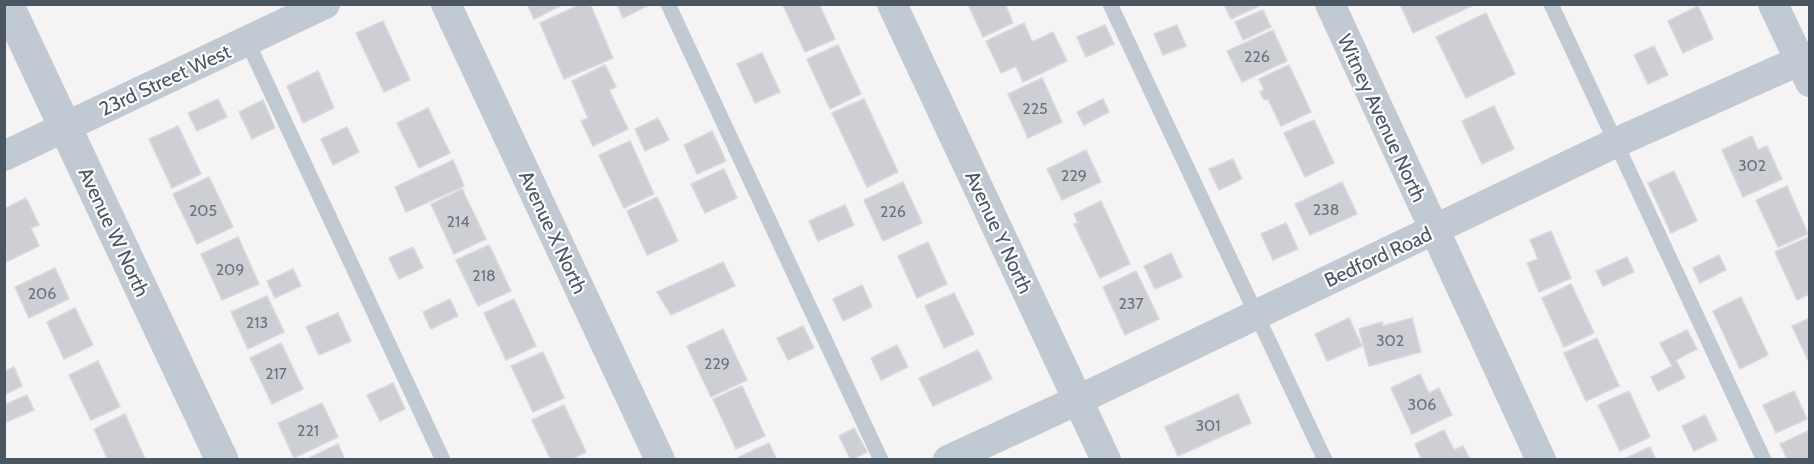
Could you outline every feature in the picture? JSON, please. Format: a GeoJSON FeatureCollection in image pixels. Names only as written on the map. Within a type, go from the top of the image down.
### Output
{"type":"FeatureCollection","features":[{"type":"Feature","properties":{"kind":"street","name":"Avenue W North"},"geometry":{"type":"LineString","coordinates":[[7,4],[222,459]]}},
{"type":"Feature","properties":{"kind":"street","name":"23rd Street West"},"geometry":{"type":"LineString","coordinates":[[4,156],[325,4]]}},
{"type":"Feature","properties":{"kind":"street","name":"Avenue X North"},"geometry":{"type":"LineString","coordinates":[[446,4],[660,459]]}},
{"type":"Feature","properties":{"kind":"street","name":"Avenue Y North"},"geometry":{"type":"LineString","coordinates":[[892,4],[1106,459]]}},
{"type":"Feature","properties":{"kind":"street","name":"Witney Avenue North"},"geometry":{"type":"LineString","coordinates":[[1330,4],[1541,459]]}},
{"type":"Feature","properties":{"kind":"street"},"geometry":{"type":"LineString","coordinates":[[1773,4],[1806,66]]}},
{"type":"Feature","properties":{"kind":"street","name":"Bedford Road"},"geometry":{"type":"LineString","coordinates":[[948,459],[1078,400],[1615,143],[1806,66]]}},
{"type":"Feature","properties":{"kind":"lane"},"geometry":{"type":"LineString","coordinates":[[668,4],[881,459]]}},
{"type":"Feature","properties":{"kind":"lane"},"geometry":{"type":"LineString","coordinates":[[1110,4],[1325,459]]}},
{"type":"Feature","properties":{"kind":"lane"},"geometry":{"type":"LineString","coordinates":[[1551,4],[1764,459]]}},
{"type":"Feature","properties":{"kind":"lane"},"geometry":{"type":"LineString","coordinates":[[247,41],[443,459]]}},
{"type":"Feature","properties":{"kind":"building"},"geometry":{"type":"Polygon","coordinates":[[[527,4],[564,4],[534,19],[527,4]]]}},
{"type":"Feature","properties":{"kind":"building"},"geometry":{"type":"Polygon","coordinates":[[[581,4],[590,4],[613,58],[564,79],[540,23],[581,4]]]}},
{"type":"Feature","properties":{"kind":"building"},"geometry":{"type":"Polygon","coordinates":[[[617,4],[651,4],[623,18],[617,4]]]}},
{"type":"Feature","properties":{"kind":"building"},"geometry":{"type":"Polygon","coordinates":[[[819,4],[835,39],[805,52],[783,5],[819,4]]]}},
{"type":"Feature","properties":{"kind":"building"},"geometry":{"type":"Polygon","coordinates":[[[968,4],[1005,4],[1013,23],[983,37],[968,4]]]}},
{"type":"Feature","properties":{"kind":"building"},"geometry":{"type":"Polygon","coordinates":[[[1224,4],[1261,4],[1261,5],[1231,19],[1224,4]]]}},
{"type":"Feature","properties":{"kind":"building"},"geometry":{"type":"Polygon","coordinates":[[[1403,4],[1476,4],[1413,33],[1401,6],[1403,4]]]}},
{"type":"Feature","properties":{"kind":"building"},"geometry":{"type":"Polygon","coordinates":[[[1698,6],[1713,39],[1683,53],[1668,21],[1698,6]]]}},
{"type":"Feature","properties":{"kind":"building"},"geometry":{"type":"Polygon","coordinates":[[[1263,10],[1271,27],[1243,40],[1235,22],[1263,10]]]}},
{"type":"Feature","properties":{"kind":"building"},"geometry":{"type":"Polygon","coordinates":[[[1486,13],[1515,74],[1466,98],[1436,37],[1486,13]]]}},
{"type":"Feature","properties":{"kind":"building"},"geometry":{"type":"Polygon","coordinates":[[[383,21],[410,80],[384,92],[356,33],[383,21]]]}},
{"type":"Feature","properties":{"kind":"building"},"geometry":{"type":"Polygon","coordinates":[[[1024,23],[1032,42],[1053,32],[1067,61],[1023,82],[1016,66],[1001,73],[986,41],[1024,23]]]}},
{"type":"Feature","properties":{"kind":"building"},"geometry":{"type":"Polygon","coordinates":[[[1105,25],[1114,44],[1086,57],[1077,37],[1105,25]]]}},
{"type":"Feature","properties":{"kind":"building"},"geometry":{"type":"Polygon","coordinates":[[[1177,25],[1186,46],[1163,55],[1154,34],[1177,25]]]}},
{"type":"Feature","properties":{"kind":"building"},"geometry":{"type":"Polygon","coordinates":[[[1273,30],[1287,61],[1242,82],[1227,51],[1273,30]]]}},
{"type":"Feature","properties":{"kind":"building"},"geometry":{"type":"Polygon","coordinates":[[[838,45],[861,94],[830,109],[807,59],[838,45]]]}},
{"type":"Feature","properties":{"kind":"building"},"geometry":{"type":"Polygon","coordinates":[[[1654,46],[1668,75],[1648,84],[1634,55],[1654,46]]]}},
{"type":"Feature","properties":{"kind":"building"},"geometry":{"type":"Polygon","coordinates":[[[762,53],[780,92],[755,103],[737,64],[762,53]]]}},
{"type":"Feature","properties":{"kind":"building"},"geometry":{"type":"Polygon","coordinates":[[[605,65],[616,87],[609,90],[628,129],[593,146],[581,121],[588,118],[572,81],[605,65]]]}},
{"type":"Feature","properties":{"kind":"building"},"geometry":{"type":"Polygon","coordinates":[[[1289,65],[1311,112],[1281,126],[1268,99],[1264,100],[1260,92],[1264,90],[1259,79],[1289,65]]]}},
{"type":"Feature","properties":{"kind":"building"},"geometry":{"type":"Polygon","coordinates":[[[318,71],[334,108],[303,123],[287,86],[318,71]]]}},
{"type":"Feature","properties":{"kind":"building"},"geometry":{"type":"Polygon","coordinates":[[[1042,78],[1062,122],[1028,138],[1008,94],[1042,78]]]}},
{"type":"Feature","properties":{"kind":"building"},"geometry":{"type":"Polygon","coordinates":[[[218,99],[227,117],[197,131],[188,113],[218,99]]]}},
{"type":"Feature","properties":{"kind":"building"},"geometry":{"type":"Polygon","coordinates":[[[864,99],[898,172],[867,187],[832,113],[864,99]]]}},
{"type":"Feature","properties":{"kind":"building"},"geometry":{"type":"Polygon","coordinates":[[[1103,99],[1109,112],[1084,125],[1077,112],[1103,99]]]}},
{"type":"Feature","properties":{"kind":"building"},"geometry":{"type":"Polygon","coordinates":[[[263,100],[275,128],[252,139],[239,112],[263,100]]]}},
{"type":"Feature","properties":{"kind":"building"},"geometry":{"type":"Polygon","coordinates":[[[1494,106],[1514,149],[1482,164],[1462,121],[1494,106]]]}},
{"type":"Feature","properties":{"kind":"building"},"geometry":{"type":"Polygon","coordinates":[[[428,108],[450,153],[419,168],[397,123],[428,108]]]}},
{"type":"Feature","properties":{"kind":"building"},"geometry":{"type":"Polygon","coordinates":[[[658,118],[669,140],[645,151],[635,129],[658,118]]]}},
{"type":"Feature","properties":{"kind":"building"},"geometry":{"type":"Polygon","coordinates":[[[1314,120],[1334,163],[1305,177],[1284,133],[1314,120]]]}},
{"type":"Feature","properties":{"kind":"building"},"geometry":{"type":"Polygon","coordinates":[[[178,126],[201,174],[172,188],[149,139],[178,126]]]}},
{"type":"Feature","properties":{"kind":"building"},"geometry":{"type":"Polygon","coordinates":[[[347,127],[359,152],[333,165],[321,139],[347,127]]]}},
{"type":"Feature","properties":{"kind":"building"},"geometry":{"type":"Polygon","coordinates":[[[712,131],[726,161],[697,174],[684,145],[712,131]]]}},
{"type":"Feature","properties":{"kind":"building"},"geometry":{"type":"Polygon","coordinates":[[[1752,136],[1758,150],[1767,146],[1782,179],[1743,197],[1722,150],[1752,136]]]}},
{"type":"Feature","properties":{"kind":"building"},"geometry":{"type":"Polygon","coordinates":[[[630,141],[654,194],[624,208],[599,155],[630,141]]]}},
{"type":"Feature","properties":{"kind":"building"},"geometry":{"type":"Polygon","coordinates":[[[1086,150],[1101,182],[1062,200],[1047,169],[1086,150]]]}},
{"type":"Feature","properties":{"kind":"building"},"geometry":{"type":"Polygon","coordinates":[[[1233,159],[1242,179],[1219,190],[1209,169],[1233,159]]]}},
{"type":"Feature","properties":{"kind":"building"},"geometry":{"type":"Polygon","coordinates":[[[453,160],[464,186],[406,212],[395,187],[453,160]]]}},
{"type":"Feature","properties":{"kind":"building"},"geometry":{"type":"Polygon","coordinates":[[[724,169],[737,198],[705,213],[691,184],[724,169]]]}},
{"type":"Feature","properties":{"kind":"building"},"geometry":{"type":"Polygon","coordinates":[[[1674,171],[1697,221],[1671,233],[1648,183],[1674,171]]]}},
{"type":"Feature","properties":{"kind":"building"},"geometry":{"type":"Polygon","coordinates":[[[209,177],[233,227],[197,244],[173,194],[209,177]]]}},
{"type":"Feature","properties":{"kind":"building"},"geometry":{"type":"Polygon","coordinates":[[[903,182],[922,223],[883,241],[864,200],[903,182]]]}},
{"type":"Feature","properties":{"kind":"building"},"geometry":{"type":"Polygon","coordinates":[[[1342,182],[1357,214],[1310,235],[1295,204],[1342,182]]]}},
{"type":"Feature","properties":{"kind":"building"},"geometry":{"type":"Polygon","coordinates":[[[1787,186],[1808,234],[1778,247],[1756,200],[1787,186]]]}},
{"type":"Feature","properties":{"kind":"building"},"geometry":{"type":"Polygon","coordinates":[[[462,189],[486,239],[454,254],[431,204],[462,189]]]}},
{"type":"Feature","properties":{"kind":"building"},"geometry":{"type":"Polygon","coordinates":[[[657,197],[678,241],[647,255],[627,211],[657,197]]]}},
{"type":"Feature","properties":{"kind":"building"},"geometry":{"type":"Polygon","coordinates":[[[26,198],[39,225],[31,228],[39,246],[6,262],[4,209],[26,198]]]}},
{"type":"Feature","properties":{"kind":"building"},"geometry":{"type":"Polygon","coordinates":[[[1101,201],[1130,264],[1100,278],[1074,224],[1078,223],[1074,214],[1101,201]]]}},
{"type":"Feature","properties":{"kind":"building"},"geometry":{"type":"Polygon","coordinates":[[[845,205],[854,225],[818,241],[809,221],[845,205]]]}},
{"type":"Feature","properties":{"kind":"building"},"geometry":{"type":"Polygon","coordinates":[[[1286,223],[1298,249],[1273,260],[1261,234],[1286,223]]]}},
{"type":"Feature","properties":{"kind":"building"},"geometry":{"type":"Polygon","coordinates":[[[1551,231],[1571,278],[1539,292],[1527,263],[1538,259],[1530,240],[1551,231]]]}},
{"type":"Feature","properties":{"kind":"building"},"geometry":{"type":"Polygon","coordinates":[[[238,237],[259,284],[222,300],[201,254],[238,237]]]}},
{"type":"Feature","properties":{"kind":"building"},"geometry":{"type":"Polygon","coordinates":[[[1809,237],[1810,294],[1797,300],[1775,252],[1809,237]]]}},
{"type":"Feature","properties":{"kind":"building"},"geometry":{"type":"Polygon","coordinates":[[[928,242],[947,284],[917,298],[898,256],[928,242]]]}},
{"type":"Feature","properties":{"kind":"building"},"geometry":{"type":"Polygon","coordinates":[[[489,245],[511,291],[478,306],[456,260],[489,245]]]}},
{"type":"Feature","properties":{"kind":"building"},"geometry":{"type":"Polygon","coordinates":[[[413,247],[423,268],[399,279],[389,258],[413,247]]]}},
{"type":"Feature","properties":{"kind":"building"},"geometry":{"type":"Polygon","coordinates":[[[1171,253],[1182,277],[1155,289],[1144,266],[1171,253]]]}},
{"type":"Feature","properties":{"kind":"building"},"geometry":{"type":"Polygon","coordinates":[[[1719,255],[1726,270],[1700,283],[1693,268],[1719,255]]]}},
{"type":"Feature","properties":{"kind":"building"},"geometry":{"type":"Polygon","coordinates":[[[1627,257],[1634,272],[1603,286],[1596,271],[1627,257]]]}},
{"type":"Feature","properties":{"kind":"building"},"geometry":{"type":"Polygon","coordinates":[[[723,262],[735,286],[671,315],[657,292],[723,262]]]}},
{"type":"Feature","properties":{"kind":"building"},"geometry":{"type":"Polygon","coordinates":[[[55,268],[69,299],[29,318],[15,287],[55,268]]]}},
{"type":"Feature","properties":{"kind":"building"},"geometry":{"type":"Polygon","coordinates":[[[293,269],[301,286],[275,298],[267,281],[293,269]]]}},
{"type":"Feature","properties":{"kind":"building"},"geometry":{"type":"Polygon","coordinates":[[[1136,271],[1159,319],[1125,335],[1103,287],[1136,271]]]}},
{"type":"Feature","properties":{"kind":"building"},"geometry":{"type":"Polygon","coordinates":[[[1571,284],[1594,333],[1564,347],[1542,298],[1571,284]]]}},
{"type":"Feature","properties":{"kind":"building"},"geometry":{"type":"Polygon","coordinates":[[[862,285],[872,307],[843,321],[833,299],[862,285]]]}},
{"type":"Feature","properties":{"kind":"building"},"geometry":{"type":"Polygon","coordinates":[[[954,293],[974,334],[944,348],[925,306],[954,293]]]}},
{"type":"Feature","properties":{"kind":"building"},"geometry":{"type":"Polygon","coordinates":[[[267,296],[284,332],[248,349],[231,312],[267,296]]]}},
{"type":"Feature","properties":{"kind":"building"},"geometry":{"type":"Polygon","coordinates":[[[1741,297],[1768,355],[1740,369],[1713,311],[1741,297]]]}},
{"type":"Feature","properties":{"kind":"building"},"geometry":{"type":"Polygon","coordinates":[[[450,299],[458,316],[431,329],[423,312],[450,299]]]}},
{"type":"Feature","properties":{"kind":"building"},"geometry":{"type":"Polygon","coordinates":[[[514,299],[536,346],[506,360],[484,313],[514,299]]]}},
{"type":"Feature","properties":{"kind":"building"},"geometry":{"type":"Polygon","coordinates":[[[75,308],[93,345],[64,359],[47,322],[75,308]]]}},
{"type":"Feature","properties":{"kind":"building"},"geometry":{"type":"Polygon","coordinates":[[[338,313],[351,341],[319,355],[306,327],[338,313]]]}},
{"type":"Feature","properties":{"kind":"building"},"geometry":{"type":"Polygon","coordinates":[[[1349,318],[1362,346],[1327,361],[1315,334],[1349,318]]]}},
{"type":"Feature","properties":{"kind":"building"},"geometry":{"type":"Polygon","coordinates":[[[1412,318],[1421,352],[1369,366],[1359,329],[1382,322],[1383,326],[1412,318]]]}},
{"type":"Feature","properties":{"kind":"building"},"geometry":{"type":"Polygon","coordinates":[[[1810,318],[1810,362],[1809,362],[1792,326],[1810,318]]]}},
{"type":"Feature","properties":{"kind":"building"},"geometry":{"type":"Polygon","coordinates":[[[803,326],[814,348],[788,360],[777,338],[803,326]]]}},
{"type":"Feature","properties":{"kind":"building"},"geometry":{"type":"Polygon","coordinates":[[[723,329],[747,380],[711,397],[687,346],[723,329]]]}},
{"type":"Feature","properties":{"kind":"building"},"geometry":{"type":"Polygon","coordinates":[[[1687,330],[1697,349],[1676,360],[1685,378],[1658,391],[1651,377],[1672,366],[1660,343],[1687,330]]]}},
{"type":"Feature","properties":{"kind":"building"},"geometry":{"type":"Polygon","coordinates":[[[1597,338],[1619,386],[1586,401],[1564,353],[1597,338]]]}},
{"type":"Feature","properties":{"kind":"building"},"geometry":{"type":"Polygon","coordinates":[[[281,343],[303,389],[272,404],[250,358],[281,343]]]}},
{"type":"Feature","properties":{"kind":"building"},"geometry":{"type":"Polygon","coordinates":[[[897,345],[908,367],[881,380],[871,358],[897,345]]]}},
{"type":"Feature","properties":{"kind":"building"},"geometry":{"type":"Polygon","coordinates":[[[978,350],[992,379],[933,406],[919,378],[978,350]]]}},
{"type":"Feature","properties":{"kind":"building"},"geometry":{"type":"Polygon","coordinates":[[[543,352],[564,398],[533,412],[511,366],[543,352]]]}},
{"type":"Feature","properties":{"kind":"building"},"geometry":{"type":"Polygon","coordinates":[[[98,361],[120,407],[91,420],[69,375],[98,361]]]}},
{"type":"Feature","properties":{"kind":"building"},"geometry":{"type":"Polygon","coordinates":[[[14,367],[22,386],[4,395],[4,372],[14,367]]]}},
{"type":"Feature","properties":{"kind":"building"},"geometry":{"type":"Polygon","coordinates":[[[1420,374],[1429,393],[1439,388],[1452,415],[1412,434],[1391,388],[1420,374]]]}},
{"type":"Feature","properties":{"kind":"building"},"geometry":{"type":"Polygon","coordinates":[[[393,383],[405,409],[380,421],[367,395],[393,383]]]}},
{"type":"Feature","properties":{"kind":"building"},"geometry":{"type":"Polygon","coordinates":[[[742,386],[765,436],[736,449],[713,399],[742,386]]]}},
{"type":"Feature","properties":{"kind":"building"},"geometry":{"type":"Polygon","coordinates":[[[1629,391],[1650,437],[1620,451],[1598,405],[1629,391]]]}},
{"type":"Feature","properties":{"kind":"building"},"geometry":{"type":"Polygon","coordinates":[[[1794,391],[1807,419],[1776,433],[1763,405],[1794,391]]]}},
{"type":"Feature","properties":{"kind":"building"},"geometry":{"type":"Polygon","coordinates":[[[1238,394],[1251,423],[1178,456],[1165,427],[1238,394]]]}},
{"type":"Feature","properties":{"kind":"building"},"geometry":{"type":"Polygon","coordinates":[[[27,395],[34,410],[7,422],[4,405],[27,395]]]}},
{"type":"Feature","properties":{"kind":"building"},"geometry":{"type":"Polygon","coordinates":[[[322,403],[338,437],[294,458],[278,423],[322,403]]]}},
{"type":"Feature","properties":{"kind":"building"},"geometry":{"type":"Polygon","coordinates":[[[564,405],[586,452],[570,460],[551,460],[532,420],[564,405]]]}},
{"type":"Feature","properties":{"kind":"building"},"geometry":{"type":"Polygon","coordinates":[[[125,414],[145,459],[143,460],[108,460],[94,429],[125,414]]]}},
{"type":"Feature","properties":{"kind":"building"},"geometry":{"type":"Polygon","coordinates":[[[1705,415],[1717,440],[1694,451],[1682,426],[1705,415]]]}},
{"type":"Feature","properties":{"kind":"building"},"geometry":{"type":"Polygon","coordinates":[[[854,428],[867,452],[851,460],[839,436],[854,428]]]}},
{"type":"Feature","properties":{"kind":"building"},"geometry":{"type":"Polygon","coordinates":[[[1444,430],[1454,450],[1463,446],[1470,460],[1422,460],[1415,444],[1444,430]]]}},
{"type":"Feature","properties":{"kind":"building"},"geometry":{"type":"Polygon","coordinates":[[[1810,430],[1810,460],[1788,460],[1780,444],[1810,430]]]}},
{"type":"Feature","properties":{"kind":"building"},"geometry":{"type":"Polygon","coordinates":[[[769,443],[777,460],[740,460],[739,457],[769,443]]]}},
{"type":"Feature","properties":{"kind":"building"},"geometry":{"type":"Polygon","coordinates":[[[338,444],[345,460],[305,460],[338,444]]]}},
{"type":"Feature","properties":{"kind":"building"},"geometry":{"type":"Polygon","coordinates":[[[1650,447],[1656,460],[1622,460],[1650,447]]]}}]}
